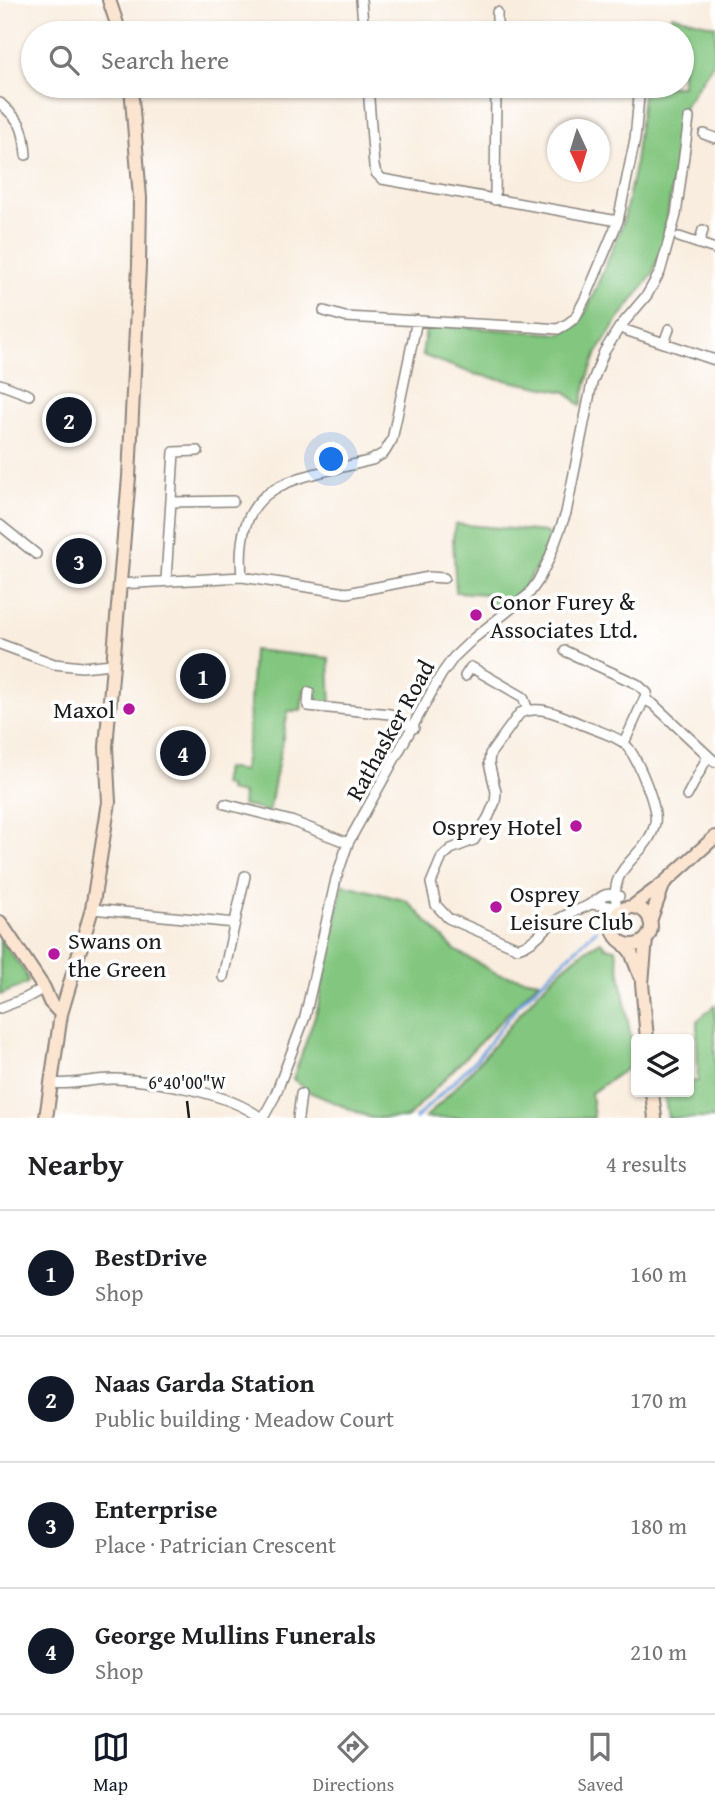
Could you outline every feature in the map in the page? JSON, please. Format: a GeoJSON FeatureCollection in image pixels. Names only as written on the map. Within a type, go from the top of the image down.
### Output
{"type":"FeatureCollection","features":[{"type":"Feature","properties":{"kind":"main road"},"geometry":{"type":"LineString","coordinates":[[109,0],[116,21]]}},
{"type":"Feature","properties":{"kind":"main road"},"geometry":{"type":"LineString","coordinates":[[46,1118],[61,1014],[92,909],[109,802],[106,747],[130,464],[139,265],[139,198],[132,98]]}},
{"type":"Feature","properties":{"kind":"main road"},"geometry":{"type":"LineString","coordinates":[[642,983],[631,952],[614,935],[612,929],[620,903],[664,883],[715,837]]}},
{"type":"Feature","properties":{"kind":"main road"},"geometry":{"type":"LineString","coordinates":[[647,1034],[642,983],[646,939],[664,883]]}},
{"type":"Feature","properties":{"kind":"main road"},"geometry":{"type":"LineString","coordinates":[[620,903],[644,911],[650,921]]}},
{"type":"Feature","properties":{"kind":"main road"},"geometry":{"type":"LineString","coordinates":[[0,922],[44,988],[50,1002],[61,1014]]}},
{"type":"Feature","properties":{"kind":"main road"},"geometry":{"type":"LineString","coordinates":[[624,944],[635,945],[646,939]]}},
{"type":"Feature","properties":{"kind":"main road"},"geometry":{"type":"LineString","coordinates":[[44,988],[68,989]]}},
{"type":"Feature","properties":{"kind":"main road"},"geometry":{"type":"LineString","coordinates":[[653,1097],[655,1118]]}},
{"type":"Feature","properties":{"kind":"street"},"geometry":{"type":"LineString","coordinates":[[361,0],[363,21]]}},
{"type":"Feature","properties":{"kind":"street"},"geometry":{"type":"LineString","coordinates":[[497,12],[497,21]]}},
{"type":"Feature","properties":{"kind":"street"},"geometry":{"type":"LineString","coordinates":[[369,98],[374,166],[382,180],[618,221]]}},
{"type":"Feature","properties":{"kind":"street"},"geometry":{"type":"LineString","coordinates":[[495,200],[496,98]]}},
{"type":"Feature","properties":{"kind":"street"},"geometry":{"type":"LineString","coordinates":[[324,311],[345,317],[558,329],[567,324],[575,318],[586,297],[618,221],[635,139],[639,98]]}},
{"type":"Feature","properties":{"kind":"street"},"geometry":{"type":"LineString","coordinates":[[0,103],[19,119],[26,155]]}},
{"type":"Feature","properties":{"kind":"street","name":"Rathasker Road"},"geometry":{"type":"LineString","coordinates":[[262,1118],[275,1096],[305,1017],[336,879],[348,843],[441,675],[454,657],[528,595],[549,559],[566,513],[592,383],[600,362],[619,328],[647,295],[660,272],[676,215],[689,118]]}},
{"type":"Feature","properties":{"kind":"street"},"geometry":{"type":"LineString","coordinates":[[704,134],[715,138]]}},
{"type":"Feature","properties":{"kind":"street"},"geometry":{"type":"LineString","coordinates":[[699,244],[703,230]]}},
{"type":"Feature","properties":{"kind":"street"},"geometry":{"type":"LineString","coordinates":[[679,237],[715,249]]}},
{"type":"Feature","properties":{"kind":"street"},"geometry":{"type":"LineString","coordinates":[[242,578],[240,552],[250,515],[262,497],[280,484],[372,460],[384,453],[392,440],[417,320]]}},
{"type":"Feature","properties":{"kind":"street"},"geometry":{"type":"LineString","coordinates":[[664,343],[669,329]]}},
{"type":"Feature","properties":{"kind":"street"},"geometry":{"type":"LineString","coordinates":[[625,330],[715,360]]}},
{"type":"Feature","properties":{"kind":"street"},"geometry":{"type":"LineString","coordinates":[[0,384],[29,395]]}},
{"type":"Feature","properties":{"kind":"street"},"geometry":{"type":"LineString","coordinates":[[166,580],[174,452],[198,451]]}},
{"type":"Feature","properties":{"kind":"street"},"geometry":{"type":"LineString","coordinates":[[171,502],[233,501]]}},
{"type":"Feature","properties":{"kind":"street"},"geometry":{"type":"LineString","coordinates":[[0,525],[36,554]]}},
{"type":"Feature","properties":{"kind":"street"},"geometry":{"type":"LineString","coordinates":[[120,584],[242,578],[347,593],[429,577],[443,578]]}},
{"type":"Feature","properties":{"kind":"street"},"geometry":{"type":"LineString","coordinates":[[0,643],[54,664],[82,667],[112,664]]}},
{"type":"Feature","properties":{"kind":"street"},"geometry":{"type":"LineString","coordinates":[[565,651],[637,684],[647,693],[624,743]]}},
{"type":"Feature","properties":{"kind":"street"},"geometry":{"type":"LineString","coordinates":[[465,676],[471,667],[523,696],[527,710]]}},
{"type":"Feature","properties":{"kind":"street"},"geometry":{"type":"LineString","coordinates":[[309,692],[308,706],[390,714],[414,728]]}},
{"type":"Feature","properties":{"kind":"street"},"geometry":{"type":"LineString","coordinates":[[645,699],[712,759],[687,796]]}},
{"type":"Feature","properties":{"kind":"street"},"geometry":{"type":"LineString","coordinates":[[527,710],[553,712],[624,743],[639,766],[655,810],[655,823],[647,841],[624,867],[620,903],[602,895],[553,923],[532,943],[518,948],[447,918],[436,905],[431,883],[435,868],[442,856],[451,849],[474,839],[495,802],[490,754],[520,713],[527,710]]}},
{"type":"Feature","properties":{"kind":"street"},"geometry":{"type":"LineString","coordinates":[[225,804],[291,821],[348,843]]}},
{"type":"Feature","properties":{"kind":"street"},"geometry":{"type":"LineString","coordinates":[[223,976],[245,876]]}},
{"type":"Feature","properties":{"kind":"street"},"geometry":{"type":"LineString","coordinates":[[590,904],[609,906],[620,903]]}},
{"type":"Feature","properties":{"kind":"street"},"geometry":{"type":"LineString","coordinates":[[92,909],[235,923]]}},
{"type":"Feature","properties":{"kind":"street"},"geometry":{"type":"LineString","coordinates":[[0,1007],[44,988]]}},
{"type":"Feature","properties":{"kind":"street"},"geometry":{"type":"LineString","coordinates":[[51,1083],[64,1085],[115,1079],[166,1085],[230,1102],[253,1111],[262,1118]]}},
{"type":"Feature","properties":{"kind":"street"},"geometry":{"type":"LineString","coordinates":[[298,1118],[301,1094]]}},
{"type":"Feature","properties":{"kind":"green space"},"geometry":{"type":"Polygon","coordinates":[[[672,15],[715,26],[715,54],[712,65],[694,92],[694,21],[671,21],[672,15]]]}},
{"type":"Feature","properties":{"kind":"green space"},"geometry":{"type":"Polygon","coordinates":[[[643,98],[690,98],[685,105],[663,244],[652,275],[597,353],[581,406],[566,392],[474,374],[422,355],[426,329],[434,325],[562,334],[579,322],[587,310],[623,223],[634,171],[643,98]]]}},
{"type":"Feature","properties":{"kind":"green space"},"geometry":{"type":"Polygon","coordinates":[[[455,524],[545,532],[551,538],[521,592],[497,609],[491,607],[487,594],[456,592],[453,539],[455,524]]]}},
{"type":"Feature","properties":{"kind":"green space"},"geometry":{"type":"Polygon","coordinates":[[[253,650],[329,658],[331,707],[318,706],[316,691],[304,690],[301,711],[288,711],[269,812],[242,805],[243,794],[228,791],[228,786],[222,785],[225,768],[243,771],[248,742],[253,650]]]}},
{"type":"Feature","properties":{"kind":"green space"},"geometry":{"type":"Polygon","coordinates":[[[343,884],[407,901],[455,950],[498,974],[539,981],[407,1118],[371,1118],[309,1092],[293,1079],[318,1007],[343,884]]]}},
{"type":"Feature","properties":{"kind":"green space"},"geometry":{"type":"Polygon","coordinates":[[[0,939],[25,972],[28,981],[0,995],[0,939]]]}},
{"type":"Feature","properties":{"kind":"green space"},"geometry":{"type":"Polygon","coordinates":[[[601,941],[605,947],[616,949],[631,1039],[631,1066],[591,1093],[594,1118],[425,1118],[468,1074],[529,1003],[570,962],[601,941]]]}},
{"type":"Feature","properties":{"kind":"green space"},"geometry":{"type":"Polygon","coordinates":[[[715,1005],[715,1118],[668,1118],[665,1097],[694,1097],[694,1081],[698,1081],[697,1021],[715,1005]]]}},
{"type":"Feature","properties":{"kind":"waterway"},"geometry":{"type":"LineString","coordinates":[[416,1118],[475,1061],[519,1004],[596,930]]}},
{"type":"Feature","properties":{"kind":"place","name":"Naas Garda Station"},"geometry":{"type":"Point","coordinates":[69,420]}},
{"type":"Feature","properties":{"kind":"place","name":"Enterprise"},"geometry":{"type":"Point","coordinates":[79,561]}},
{"type":"Feature","properties":{"kind":"place","name":"Conor Furey & Associates Ltd."},"geometry":{"type":"Point","coordinates":[476,615]}},
{"type":"Feature","properties":{"kind":"place","name":"BestDrive"},"geometry":{"type":"Point","coordinates":[203,676]}},
{"type":"Feature","properties":{"kind":"place","name":"Maxol"},"geometry":{"type":"Point","coordinates":[129,709]}},
{"type":"Feature","properties":{"kind":"place","name":"George Mullins Funerals"},"geometry":{"type":"Point","coordinates":[183,753]}},
{"type":"Feature","properties":{"kind":"place","name":"Osprey Hotel"},"geometry":{"type":"Point","coordinates":[576,826]}},
{"type":"Feature","properties":{"kind":"place","name":"Osprey Leisure Club"},"geometry":{"type":"Point","coordinates":[496,907]}},
{"type":"Feature","properties":{"kind":"place","name":"Swans on the Green"},"geometry":{"type":"Point","coordinates":[54,954]}}]}
